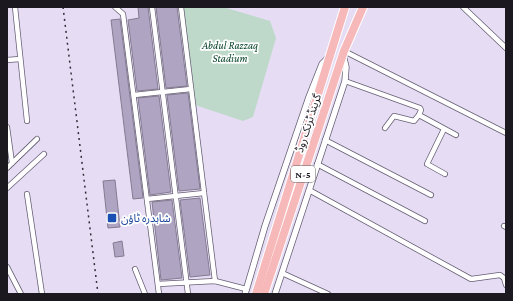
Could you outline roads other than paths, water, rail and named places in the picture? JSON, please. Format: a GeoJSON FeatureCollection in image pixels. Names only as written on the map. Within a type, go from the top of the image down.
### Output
{"type":"FeatureCollection","features":[{"type":"Feature","properties":{"kind":"highway","name":"گرینڈ ٹرنک روڈ"},"geometry":{"type":"LineString","coordinates":[[256,294],[345,7]]}},
{"type":"Feature","properties":{"kind":"highway","name":"گرینڈ ٹرنک روڈ"},"geometry":{"type":"LineString","coordinates":[[264,294],[343,53],[363,7]]}},
{"type":"Feature","properties":{"kind":"street"},"geometry":{"type":"LineString","coordinates":[[15,7],[27,121]]}},
{"type":"Feature","properties":{"kind":"street"},"geometry":{"type":"LineString","coordinates":[[115,7],[123,14],[159,294]]}},
{"type":"Feature","properties":{"kind":"street"},"geometry":{"type":"LineString","coordinates":[[152,7],[188,294]]}},
{"type":"Feature","properties":{"kind":"street"},"geometry":{"type":"LineString","coordinates":[[181,7],[215,280]]}},
{"type":"Feature","properties":{"kind":"street"},"geometry":{"type":"LineString","coordinates":[[463,7],[506,48]]}},
{"type":"Feature","properties":{"kind":"street"},"geometry":{"type":"LineString","coordinates":[[275,294],[345,81],[346,67],[343,53]]}},
{"type":"Feature","properties":{"kind":"street"},"geometry":{"type":"LineString","coordinates":[[343,53],[506,133]]}},
{"type":"Feature","properties":{"kind":"street"},"geometry":{"type":"LineString","coordinates":[[158,284],[215,280],[245,291],[265,226],[309,97],[322,64],[330,56]]}},
{"type":"Feature","properties":{"kind":"street"},"geometry":{"type":"LineString","coordinates":[[7,60],[20,59]]}},
{"type":"Feature","properties":{"kind":"street"},"geometry":{"type":"LineString","coordinates":[[345,81],[420,108],[421,110],[419,115],[414,121],[394,116],[385,128]]}},
{"type":"Feature","properties":{"kind":"street"},"geometry":{"type":"LineString","coordinates":[[134,95],[191,89]]}},
{"type":"Feature","properties":{"kind":"street"},"geometry":{"type":"LineString","coordinates":[[419,115],[456,135]]}},
{"type":"Feature","properties":{"kind":"street"},"geometry":{"type":"LineString","coordinates":[[7,127],[12,163]]}},
{"type":"Feature","properties":{"kind":"street"},"geometry":{"type":"LineString","coordinates":[[444,129],[427,164],[445,174]]}},
{"type":"Feature","properties":{"kind":"street"},"geometry":{"type":"LineString","coordinates":[[7,168],[36,139]]}},
{"type":"Feature","properties":{"kind":"street"},"geometry":{"type":"LineString","coordinates":[[325,140],[430,195]]}},
{"type":"Feature","properties":{"kind":"street"},"geometry":{"type":"LineString","coordinates":[[7,188],[44,154]]}},
{"type":"Feature","properties":{"kind":"street"},"geometry":{"type":"LineString","coordinates":[[317,164],[425,220]]}},
{"type":"Feature","properties":{"kind":"street"},"geometry":{"type":"LineString","coordinates":[[309,190],[471,279],[500,275],[504,278],[506,285]]}},
{"type":"Feature","properties":{"kind":"street"},"geometry":{"type":"LineString","coordinates":[[147,199],[204,193]]}},
{"type":"Feature","properties":{"kind":"street"},"geometry":{"type":"LineString","coordinates":[[27,194],[42,294]]}},
{"type":"Feature","properties":{"kind":"street"},"geometry":{"type":"LineString","coordinates":[[7,268],[21,294]]}},
{"type":"Feature","properties":{"kind":"street"},"geometry":{"type":"LineString","coordinates":[[135,269],[145,294]]}},
{"type":"Feature","properties":{"kind":"street"},"geometry":{"type":"LineString","coordinates":[[282,273],[328,294]]}},
{"type":"Feature","properties":{"kind":"railway"},"geometry":{"type":"LineString","coordinates":[[63,7],[98,294]]}},
{"type":"Feature","properties":{"kind":"place","name":"شاہدرہ ٹاؤن"},"geometry":{"type":"Point","coordinates":[112,218]}},
{"type":"Feature","properties":{"kind":"park label","name":"Abdul Razzaq Stadium"},"geometry":{"type":"Point","coordinates":[230,51]}}]}
